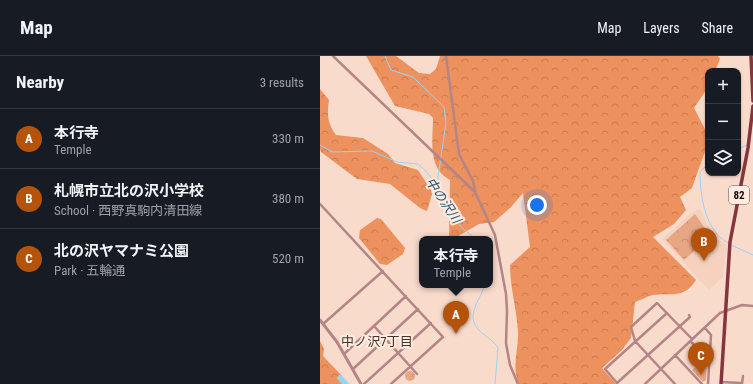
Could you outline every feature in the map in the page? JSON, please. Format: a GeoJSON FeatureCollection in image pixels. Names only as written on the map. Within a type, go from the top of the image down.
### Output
{"type":"FeatureCollection","features":[{"type":"Feature","properties":{"kind":"main road"},"geometry":{"type":"LineString","coordinates":[[751,56],[753,101]]}},
{"type":"Feature","properties":{"kind":"main road","name":"82"},"geometry":{"type":"LineString","coordinates":[[721,383],[729,249],[748,148],[753,106]]}},
{"type":"Feature","properties":{"kind":"street"},"geometry":{"type":"LineString","coordinates":[[333,56],[475,192]]}},
{"type":"Feature","properties":{"kind":"street"},"geometry":{"type":"LineString","coordinates":[[446,56],[459,154],[473,181],[475,192],[481,208],[490,223],[498,249],[507,311],[507,350],[510,364],[518,384]]}},
{"type":"Feature","properties":{"kind":"street"},"geometry":{"type":"LineString","coordinates":[[320,204],[443,337],[392,384]]}},
{"type":"Feature","properties":{"kind":"street"},"geometry":{"type":"LineString","coordinates":[[323,324],[383,271]]}},
{"type":"Feature","properties":{"kind":"street"},"geometry":{"type":"LineString","coordinates":[[343,354],[406,296]]}},
{"type":"Feature","properties":{"kind":"street"},"geometry":{"type":"LineString","coordinates":[[675,384],[635,341],[631,326],[657,303],[709,359]]}},
{"type":"Feature","properties":{"kind":"street"},"geometry":{"type":"LineString","coordinates":[[645,384],[704,328],[726,310],[742,305],[753,306]]}},
{"type":"Feature","properties":{"kind":"street"},"geometry":{"type":"LineString","coordinates":[[352,370],[418,309]]}},
{"type":"Feature","properties":{"kind":"street"},"geometry":{"type":"LineString","coordinates":[[667,313],[605,369],[617,383],[690,316],[689,315]]}},
{"type":"Feature","properties":{"kind":"street"},"geometry":{"type":"LineString","coordinates":[[320,320],[352,370],[363,384],[431,323]]}},
{"type":"Feature","properties":{"kind":"street"},"geometry":{"type":"LineString","coordinates":[[374,326],[417,374]]}},
{"type":"Feature","properties":{"kind":"street"},"geometry":{"type":"LineString","coordinates":[[704,328],[711,335],[708,384]]}},
{"type":"Feature","properties":{"kind":"street"},"geometry":{"type":"LineString","coordinates":[[675,355],[702,384]]}},
{"type":"Feature","properties":{"kind":"street"},"geometry":{"type":"LineString","coordinates":[[721,383],[742,383],[742,376]]}},
{"type":"Feature","properties":{"kind":"shaded area"},"geometry":{"type":"Polygon","coordinates":[[[700,208],[709,228],[716,238],[727,245],[723,277],[709,290],[662,239],[691,213],[700,208]]]}},
{"type":"Feature","properties":{"kind":"green space"},"geometry":{"type":"Polygon","coordinates":[[[366,56],[396,56],[419,73],[430,74],[436,69],[440,56],[718,56],[720,59],[716,68],[705,68],[705,92],[694,108],[705,129],[705,151],[692,188],[680,197],[686,210],[674,224],[653,237],[696,280],[682,293],[653,295],[635,302],[631,338],[621,351],[602,368],[616,384],[519,384],[515,365],[518,332],[510,265],[530,247],[523,193],[511,207],[494,222],[479,224],[458,236],[449,236],[450,180],[443,175],[435,161],[432,144],[433,118],[429,114],[395,106],[366,56]]]}},
{"type":"Feature","properties":{"kind":"green space"},"geometry":{"type":"Polygon","coordinates":[[[320,89],[329,100],[328,118],[336,135],[363,138],[388,154],[395,163],[418,170],[432,194],[427,211],[420,208],[390,184],[357,179],[321,152],[320,89]]]}},
{"type":"Feature","properties":{"kind":"green space"},"geometry":{"type":"Polygon","coordinates":[[[695,214],[709,234],[708,239],[684,260],[666,240],[695,214]]]}},
{"type":"Feature","properties":{"kind":"green space"},"geometry":{"type":"Polygon","coordinates":[[[377,218],[381,219],[405,248],[403,254],[387,265],[380,264],[359,238],[360,230],[377,218]]]}},
{"type":"Feature","properties":{"kind":"green space"},"geometry":{"type":"Polygon","coordinates":[[[320,341],[324,349],[323,356],[342,376],[346,384],[320,384],[320,341]]]}},
{"type":"Feature","properties":{"kind":"green space"},"geometry":{"type":"Polygon","coordinates":[[[703,360],[707,364],[706,380],[703,382],[692,370],[703,360]]]}},
{"type":"Feature","properties":{"kind":"green space"},"geometry":{"type":"Polygon","coordinates":[[[408,371],[412,371],[415,376],[412,381],[408,381],[405,378],[405,374],[408,371]]]}},
{"type":"Feature","properties":{"kind":"waterway"},"geometry":{"type":"LineString","coordinates":[[385,56],[391,70],[413,77],[444,107],[446,123],[437,184]]}},
{"type":"Feature","properties":{"kind":"waterway","name":"中の沢川"},"geometry":{"type":"LineString","coordinates":[[320,145],[332,152],[372,151],[397,162],[418,164],[430,176],[454,219],[472,236]]}},
{"type":"Feature","properties":{"kind":"waterway"},"geometry":{"type":"LineString","coordinates":[[741,148],[747,145]]}},
{"type":"Feature","properties":{"kind":"waterway"},"geometry":{"type":"LineString","coordinates":[[705,167],[700,172],[701,192],[705,212],[714,230],[728,243]]}},
{"type":"Feature","properties":{"kind":"waterway"},"geometry":{"type":"LineString","coordinates":[[731,245],[753,255]]}},
{"type":"Feature","properties":{"kind":"waterway","name":"中の沢川"},"geometry":{"type":"LineString","coordinates":[[483,288],[475,307],[473,318],[474,324],[477,328],[498,348],[495,384]]}},
{"type":"Feature","properties":{"kind":"waterway"},"geometry":{"type":"LineString","coordinates":[[340,378],[346,384]]}},
{"type":"Feature","properties":{"kind":"place","name":"札幌市立北の沢小学校"},"geometry":{"type":"Point","coordinates":[704,261]}},
{"type":"Feature","properties":{"kind":"place","name":"本行寺"},"geometry":{"type":"Point","coordinates":[456,334]}},
{"type":"Feature","properties":{"kind":"place","name":"北の沢ヤマナミ公園"},"geometry":{"type":"Point","coordinates":[701,375]}},
{"type":"Feature","properties":{"kind":"district","name":"中ノ沢7丁目"},"geometry":{"type":"Point","coordinates":[377,341]}}]}
